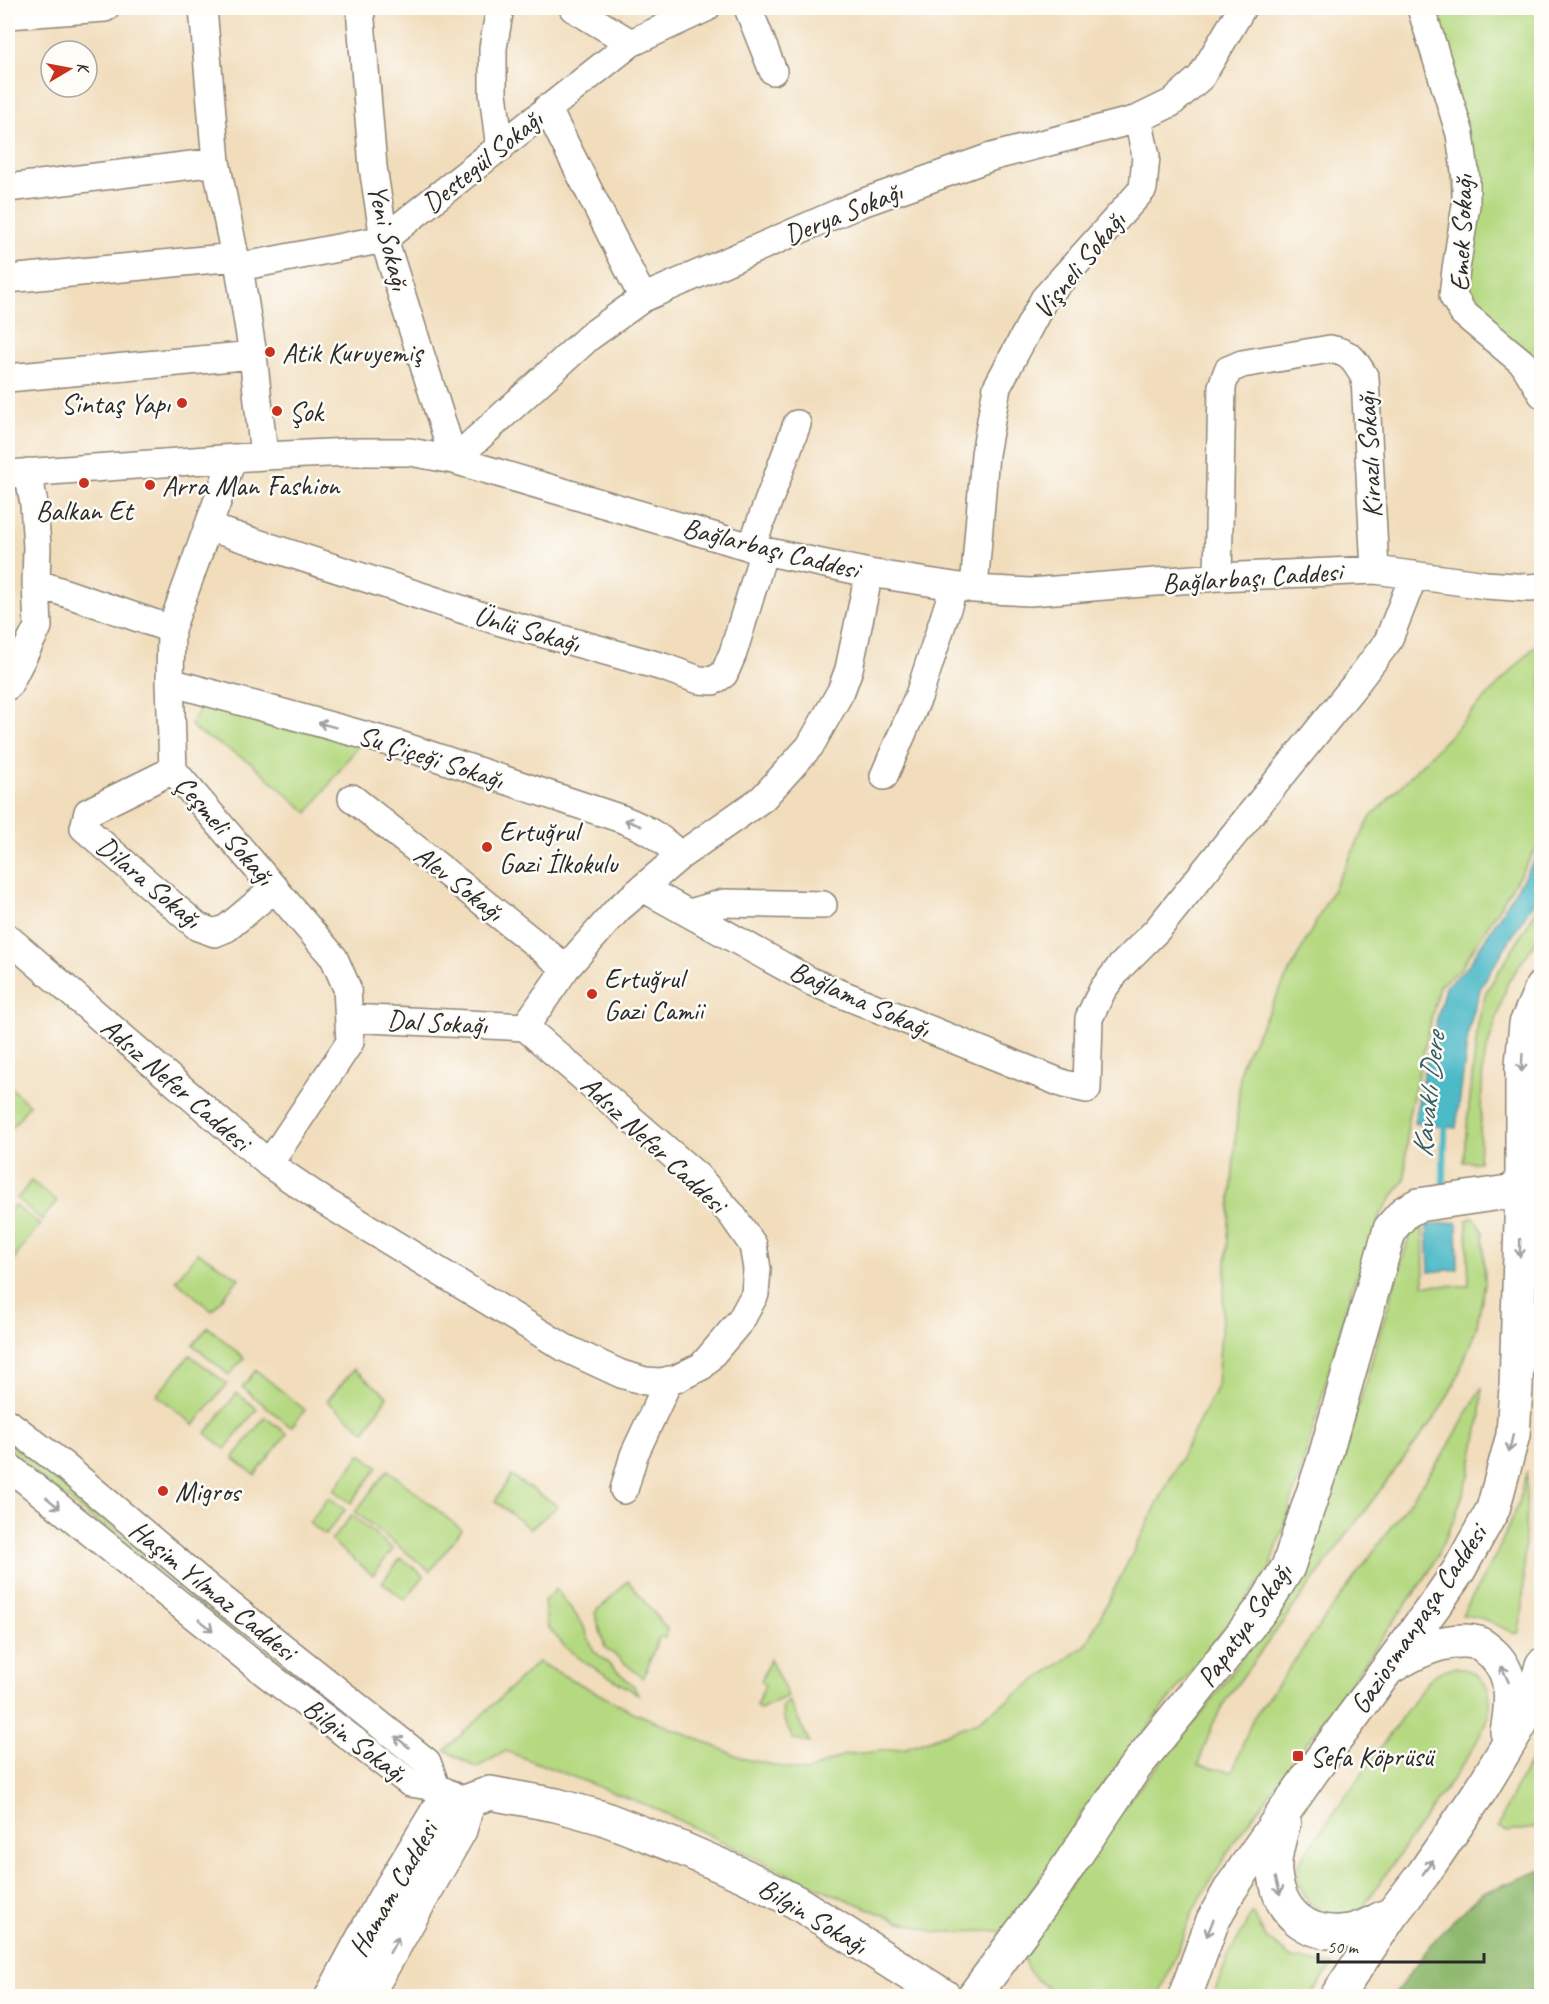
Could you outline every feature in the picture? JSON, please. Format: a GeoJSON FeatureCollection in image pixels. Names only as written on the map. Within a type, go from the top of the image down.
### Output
{"type":"FeatureCollection","features":[{"type":"Feature","properties":{"kind":"main road","name":"Gaziosmanpaşa Caddesi"},"geometry":{"type":"LineString","coordinates":[[1185,1996],[1213,1920],[1232,1888],[1459,1570],[1493,1509],[1513,1435],[1515,1406],[1510,1191],[1523,1044],[1526,1024],[1542,987]]}},
{"type":"Feature","properties":{"kind":"main road","name":"Papatya Sokağı"},"geometry":{"type":"LineString","coordinates":[[974,1996],[1041,1907],[1135,1767],[1264,1606],[1288,1567],[1324,1460],[1390,1229],[1405,1212],[1418,1205],[1510,1191]]}},
{"type":"Feature","properties":{"kind":"main road"},"geometry":{"type":"LineString","coordinates":[[1385,1671],[1426,1649],[1442,1643],[1458,1641],[1475,1642],[1485,1646],[1497,1658],[1507,1674],[1511,1690],[1511,1710],[1506,1734],[1482,1788]]}},
{"type":"Feature","properties":{"kind":"main road"},"geometry":{"type":"LineString","coordinates":[[1337,1996],[1482,1788],[1520,1725],[1535,1690],[1542,1665]]}},
{"type":"Feature","properties":{"kind":"main road","name":"Bilgin Sokağı"},"geometry":{"type":"LineString","coordinates":[[468,1803],[490,1793],[556,1805],[603,1818],[678,1847],[746,1876],[796,1902],[944,1996]]}},
{"type":"Feature","properties":{"kind":"main road","name":"Hamam Caddesi"},"geometry":{"type":"LineString","coordinates":[[332,1996],[383,1901],[437,1812],[468,1803]]}},
{"type":"Feature","properties":{"kind":"main road","name":"Hamam Caddesi"},"geometry":{"type":"LineString","coordinates":[[366,1996],[460,1830],[468,1803]]}},
{"type":"Feature","properties":{"kind":"main road"},"geometry":{"type":"LineString","coordinates":[[1287,1809],[1274,1871],[1284,1906],[1300,1923],[1330,1932],[1347,1932],[1362,1928],[1392,1914]]}},
{"type":"Feature","properties":{"kind":"street"},"geometry":{"type":"LineString","coordinates":[[8,15],[105,8]]}},
{"type":"Feature","properties":{"kind":"street"},"geometry":{"type":"LineString","coordinates":[[203,8],[216,162],[253,355],[264,456]]}},
{"type":"Feature","properties":{"kind":"street","name":"Yeni Sokağı"},"geometry":{"type":"LineString","coordinates":[[360,8],[373,167],[384,239],[454,460]]}},
{"type":"Feature","properties":{"kind":"street"},"geometry":{"type":"LineString","coordinates":[[500,8],[493,48],[493,93],[500,149]]}},
{"type":"Feature","properties":{"kind":"street"},"geometry":{"type":"LineString","coordinates":[[573,8],[631,43]]}},
{"type":"Feature","properties":{"kind":"street","name":"Destegül Sokağı"},"geometry":{"type":"LineString","coordinates":[[8,279],[237,262],[384,239],[631,43],[706,8]]}},
{"type":"Feature","properties":{"kind":"street"},"geometry":{"type":"LineString","coordinates":[[748,8],[773,71]]}},
{"type":"Feature","properties":{"kind":"street","name":"Derya Sokağı"},"geometry":{"type":"LineString","coordinates":[[454,460],[589,338],[643,298],[859,204],[1013,150],[1138,119],[1171,103],[1201,77],[1242,8]]}},
{"type":"Feature","properties":{"kind":"street","name":"Emek Sokağı"},"geometry":{"type":"LineString","coordinates":[[1421,8],[1460,134],[1466,179],[1466,205],[1454,296],[1463,313],[1524,364],[1542,394]]}},
{"type":"Feature","properties":{"kind":"street"},"geometry":{"type":"LineString","coordinates":[[547,108],[643,298]]}},
{"type":"Feature","properties":{"kind":"street","name":"Vişneli Sokağı"},"geometry":{"type":"LineString","coordinates":[[884,776],[964,588],[997,387],[1044,299],[1143,189],[1146,156],[1138,119]]}},
{"type":"Feature","properties":{"kind":"street"},"geometry":{"type":"LineString","coordinates":[[8,188],[216,162]]}},
{"type":"Feature","properties":{"kind":"street","name":"Kirazlı Sokağı"},"geometry":{"type":"LineString","coordinates":[[1218,577],[1222,386],[1228,370],[1242,364],[1330,349],[1343,351],[1353,358],[1365,378],[1375,570]]}},
{"type":"Feature","properties":{"kind":"street"},"geometry":{"type":"LineString","coordinates":[[8,378],[253,355]]}},
{"type":"Feature","properties":{"kind":"street","name":"Ünlü Sokağı"},"geometry":{"type":"LineString","coordinates":[[208,527],[501,622],[663,667],[699,680],[713,681],[724,674],[734,653],[757,549],[796,424]]}},
{"type":"Feature","properties":{"kind":"street","name":"Bağlarbaşı Caddesi"},"geometry":{"type":"LineString","coordinates":[[18,473],[264,456],[410,452],[454,460],[757,549],[869,573],[964,588],[1030,592],[1218,577],[1375,570],[1486,585],[1542,587]]}},
{"type":"Feature","properties":{"kind":"street","name":"Çeşmeli Sokağı"},"geometry":{"type":"LineString","coordinates":[[233,458],[171,629],[173,770],[334,958],[347,988],[350,1018],[350,1042],[269,1164]]}},
{"type":"Feature","properties":{"kind":"street"},"geometry":{"type":"LineString","coordinates":[[8,686],[38,627],[34,504],[18,473]]}},
{"type":"Feature","properties":{"kind":"street"},"geometry":{"type":"LineString","coordinates":[[525,1027],[566,968],[618,909],[680,856],[763,798],[810,746],[841,692],[849,669],[869,573]]}},
{"type":"Feature","properties":{"kind":"street","name":"Bağlama Sokağı"},"geometry":{"type":"LineString","coordinates":[[643,888],[690,912],[812,982],[1064,1084],[1087,1089],[1089,1018],[1103,989],[1120,967],[1157,930],[1388,641],[1414,575]]}},
{"type":"Feature","properties":{"kind":"street"},"geometry":{"type":"LineString","coordinates":[[36,583],[171,629]]}},
{"type":"Feature","properties":{"kind":"street","name":"Su Çiçeği Sokağı"},"geometry":{"type":"LineString","coordinates":[[170,682],[400,745],[622,819],[656,835],[680,856]]}},
{"type":"Feature","properties":{"kind":"street","name":"Dilara Sokağı"},"geometry":{"type":"LineString","coordinates":[[173,770],[88,812],[84,828],[198,927],[215,933],[227,928],[275,888]]}},
{"type":"Feature","properties":{"kind":"street","name":"Alev Sokağı"},"geometry":{"type":"LineString","coordinates":[[352,798],[566,968]]}},
{"type":"Feature","properties":{"kind":"street"},"geometry":{"type":"LineString","coordinates":[[690,912],[724,903],[823,905]]}},
{"type":"Feature","properties":{"kind":"street","name":"Adsız Nefer Caddesi"},"geometry":{"type":"LineString","coordinates":[[8,938],[269,1164],[322,1200],[565,1348],[621,1374],[652,1382],[676,1379],[702,1366],[741,1320],[754,1294],[757,1269],[753,1245],[732,1215],[697,1176],[525,1027]]}},
{"type":"Feature","properties":{"kind":"street","name":"Dal Sokağı"},"geometry":{"type":"LineString","coordinates":[[350,1018],[525,1027]]}},
{"type":"Feature","properties":{"kind":"street"},"geometry":{"type":"LineString","coordinates":[[624,1490],[634,1455],[669,1380]]}},
{"type":"Feature","properties":{"kind":"street","name":"Haşim Yılmaz Caddesi"},"geometry":{"type":"LineString","coordinates":[[8,1423],[211,1590],[427,1762],[436,1787]]}},
{"type":"Feature","properties":{"kind":"street","name":"Bilgin Sokağı"},"geometry":{"type":"LineString","coordinates":[[8,1466],[260,1669],[410,1783],[436,1787],[468,1803]]}},
{"type":"Feature","properties":{"kind":"street"},"geometry":{"type":"LineString","coordinates":[[1482,1788],[1542,1711]]}},
{"type":"Feature","properties":{"kind":"green space"},"geometry":{"type":"Polygon","coordinates":[[[1428,8],[1541,8],[1541,368],[1537,359],[1472,310],[1464,293],[1466,261],[1428,8]]]}},
{"type":"Feature","properties":{"kind":"green space"},"geometry":{"type":"Polygon","coordinates":[[[1541,640],[1541,841],[1461,968],[1439,986],[1408,1118],[1405,1179],[1381,1214],[1370,1253],[1353,1284],[1306,1455],[1270,1569],[1082,1813],[1006,1931],[936,1932],[898,1921],[796,1878],[654,1808],[506,1751],[476,1768],[445,1750],[538,1662],[635,1713],[745,1759],[806,1772],[844,1755],[906,1748],[975,1723],[1086,1645],[1217,1386],[1241,1064],[1371,817],[1541,640]]]}},
{"type":"Feature","properties":{"kind":"green space"},"geometry":{"type":"Polygon","coordinates":[[[209,706],[363,739],[308,813],[250,762],[196,731],[191,725],[199,710],[209,706]]]}},
{"type":"Feature","properties":{"kind":"green space"},"geometry":{"type":"Polygon","coordinates":[[[1541,903],[1541,934],[1508,982],[1483,1062],[1479,1162],[1463,1162],[1478,1024],[1486,992],[1541,903]]]}},
{"type":"Feature","properties":{"kind":"green space"},"geometry":{"type":"Polygon","coordinates":[[[8,1085],[29,1105],[8,1133],[8,1085]]]}},
{"type":"Feature","properties":{"kind":"green space"},"geometry":{"type":"Polygon","coordinates":[[[31,1181],[57,1201],[42,1220],[17,1199],[31,1181]]]}},
{"type":"Feature","properties":{"kind":"green space"},"geometry":{"type":"Polygon","coordinates":[[[14,1205],[40,1224],[8,1267],[8,1214],[14,1205]]]}},
{"type":"Feature","properties":{"kind":"green space"},"geometry":{"type":"Polygon","coordinates":[[[1474,1217],[1483,1232],[1485,1284],[1476,1329],[1456,1381],[1438,1413],[1227,1698],[1212,1726],[1198,1765],[1232,1772],[1253,1718],[1445,1452],[1482,1387],[1481,1414],[1469,1476],[1454,1520],[1429,1572],[1236,1839],[1195,1907],[1159,1996],[1084,1997],[1066,1995],[1050,1989],[1030,1973],[1024,1958],[1128,1801],[1213,1699],[1295,1581],[1311,1552],[1348,1440],[1411,1230],[1423,1228],[1424,1285],[1469,1286],[1467,1220],[1474,1217]]]}},
{"type":"Feature","properties":{"kind":"green space"},"geometry":{"type":"Polygon","coordinates":[[[198,1252],[239,1278],[212,1311],[176,1280],[198,1252]]]}},
{"type":"Feature","properties":{"kind":"green space"},"geometry":{"type":"Polygon","coordinates":[[[208,1327],[244,1358],[229,1375],[193,1345],[208,1327]]]}},
{"type":"Feature","properties":{"kind":"green space"},"geometry":{"type":"Polygon","coordinates":[[[190,1355],[227,1384],[194,1425],[157,1395],[190,1355]]]}},
{"type":"Feature","properties":{"kind":"green space"},"geometry":{"type":"Polygon","coordinates":[[[354,1369],[387,1396],[365,1431],[327,1401],[354,1369]]]}},
{"type":"Feature","properties":{"kind":"green space"},"geometry":{"type":"Polygon","coordinates":[[[256,1370],[305,1410],[291,1427],[242,1387],[256,1370]]]}},
{"type":"Feature","properties":{"kind":"green space"},"geometry":{"type":"Polygon","coordinates":[[[237,1393],[257,1409],[225,1449],[206,1433],[237,1393]]]}},
{"type":"Feature","properties":{"kind":"green space"},"geometry":{"type":"Polygon","coordinates":[[[265,1417],[287,1434],[255,1475],[233,1458],[265,1417]]]}},
{"type":"Feature","properties":{"kind":"green space"},"geometry":{"type":"Polygon","coordinates":[[[8,1442],[404,1762],[400,1767],[8,1451],[8,1442]]]}},
{"type":"Feature","properties":{"kind":"green space"},"geometry":{"type":"Polygon","coordinates":[[[361,1454],[378,1467],[351,1503],[334,1490],[361,1454]]]}},
{"type":"Feature","properties":{"kind":"green space"},"geometry":{"type":"Polygon","coordinates":[[[388,1470],[462,1530],[430,1571],[355,1512],[388,1470]]]}},
{"type":"Feature","properties":{"kind":"green space"},"geometry":{"type":"Polygon","coordinates":[[[1527,1471],[1523,1607],[1519,1632],[1516,1634],[1485,1620],[1462,1615],[1498,1551],[1518,1504],[1527,1471]]]}},
{"type":"Feature","properties":{"kind":"green space"},"geometry":{"type":"Polygon","coordinates":[[[511,1476],[558,1506],[530,1529],[495,1501],[511,1476]]]}},
{"type":"Feature","properties":{"kind":"green space"},"geometry":{"type":"Polygon","coordinates":[[[329,1497],[345,1510],[325,1535],[309,1523],[329,1497]]]}},
{"type":"Feature","properties":{"kind":"green space"},"geometry":{"type":"Polygon","coordinates":[[[352,1515],[393,1549],[373,1575],[331,1541],[352,1515]]]}},
{"type":"Feature","properties":{"kind":"green space"},"geometry":{"type":"Polygon","coordinates":[[[401,1558],[424,1576],[405,1600],[382,1582],[401,1558]]]}},
{"type":"Feature","properties":{"kind":"green space"},"geometry":{"type":"Polygon","coordinates":[[[628,1581],[667,1629],[665,1638],[659,1637],[643,1678],[605,1647],[595,1613],[628,1581]]]}},
{"type":"Feature","properties":{"kind":"green space"},"geometry":{"type":"Polygon","coordinates":[[[556,1589],[582,1623],[594,1651],[634,1686],[638,1694],[586,1663],[566,1648],[547,1626],[544,1601],[556,1589]]]}},
{"type":"Feature","properties":{"kind":"green space"},"geometry":{"type":"Polygon","coordinates":[[[770,1659],[788,1696],[760,1709],[756,1707],[765,1685],[761,1682],[770,1659]]]}},
{"type":"Feature","properties":{"kind":"green space"},"geometry":{"type":"Polygon","coordinates":[[[1456,1667],[1480,1678],[1485,1683],[1490,1696],[1488,1716],[1475,1745],[1363,1907],[1351,1913],[1338,1915],[1316,1908],[1301,1890],[1297,1865],[1427,1682],[1440,1672],[1456,1667]]]}},
{"type":"Feature","properties":{"kind":"green space"},"geometry":{"type":"Polygon","coordinates":[[[789,1701],[810,1743],[793,1739],[783,1718],[782,1706],[789,1701]]]}},
{"type":"Feature","properties":{"kind":"green space"},"geometry":{"type":"Polygon","coordinates":[[[1541,1746],[1541,1827],[1507,1832],[1498,1827],[1512,1795],[1541,1746]]]}},
{"type":"Feature","properties":{"kind":"green space"},"geometry":{"type":"Polygon","coordinates":[[[1541,1870],[1541,1979],[1527,1996],[1393,1996],[1443,1930],[1483,1893],[1541,1870]]]}},
{"type":"Feature","properties":{"kind":"green space"},"geometry":{"type":"Polygon","coordinates":[[[1252,1913],[1267,1939],[1292,1958],[1333,1965],[1310,1996],[1213,1996],[1228,1957],[1252,1913]]]}},
{"type":"Feature","properties":{"kind":"water"},"geometry":{"type":"Polygon","coordinates":[[[1541,850],[1541,890],[1481,986],[1469,1028],[1456,1128],[1414,1123],[1445,987],[1468,966],[1541,850]]]}},
{"type":"Feature","properties":{"kind":"water"},"geometry":{"type":"Polygon","coordinates":[[[1457,1222],[1458,1269],[1429,1272],[1427,1225],[1457,1222]]]}},
{"type":"Feature","properties":{"kind":"waterway","name":"Kavaklı Dere"},"geometry":{"type":"LineString","coordinates":[[1443,1193],[1445,1117]]}},
{"type":"Feature","properties":{"kind":"place","name":"Atik Kuruyemiş"},"geometry":{"type":"Point","coordinates":[270,352]}},
{"type":"Feature","properties":{"kind":"place","name":"Sintaş Yapı"},"geometry":{"type":"Point","coordinates":[182,403]}},
{"type":"Feature","properties":{"kind":"place","name":"Şok"},"geometry":{"type":"Point","coordinates":[277,411]}},
{"type":"Feature","properties":{"kind":"place","name":"Balkan Et"},"geometry":{"type":"Point","coordinates":[84,483]}},
{"type":"Feature","properties":{"kind":"place","name":"Arra Man Fashion"},"geometry":{"type":"Point","coordinates":[150,485]}},
{"type":"Feature","properties":{"kind":"place","name":"Ertuğrul Gazi İlkokulu"},"geometry":{"type":"Point","coordinates":[487,847]}},
{"type":"Feature","properties":{"kind":"place","name":"Ertuğrul Gazi Camii"},"geometry":{"type":"Point","coordinates":[592,994]}},
{"type":"Feature","properties":{"kind":"place","name":"Migros"},"geometry":{"type":"Point","coordinates":[163,1491]}},
{"type":"Feature","properties":{"kind":"place","name":"Sefa Köprüsü"},"geometry":{"type":"Point","coordinates":[1298,1756]}}]}
